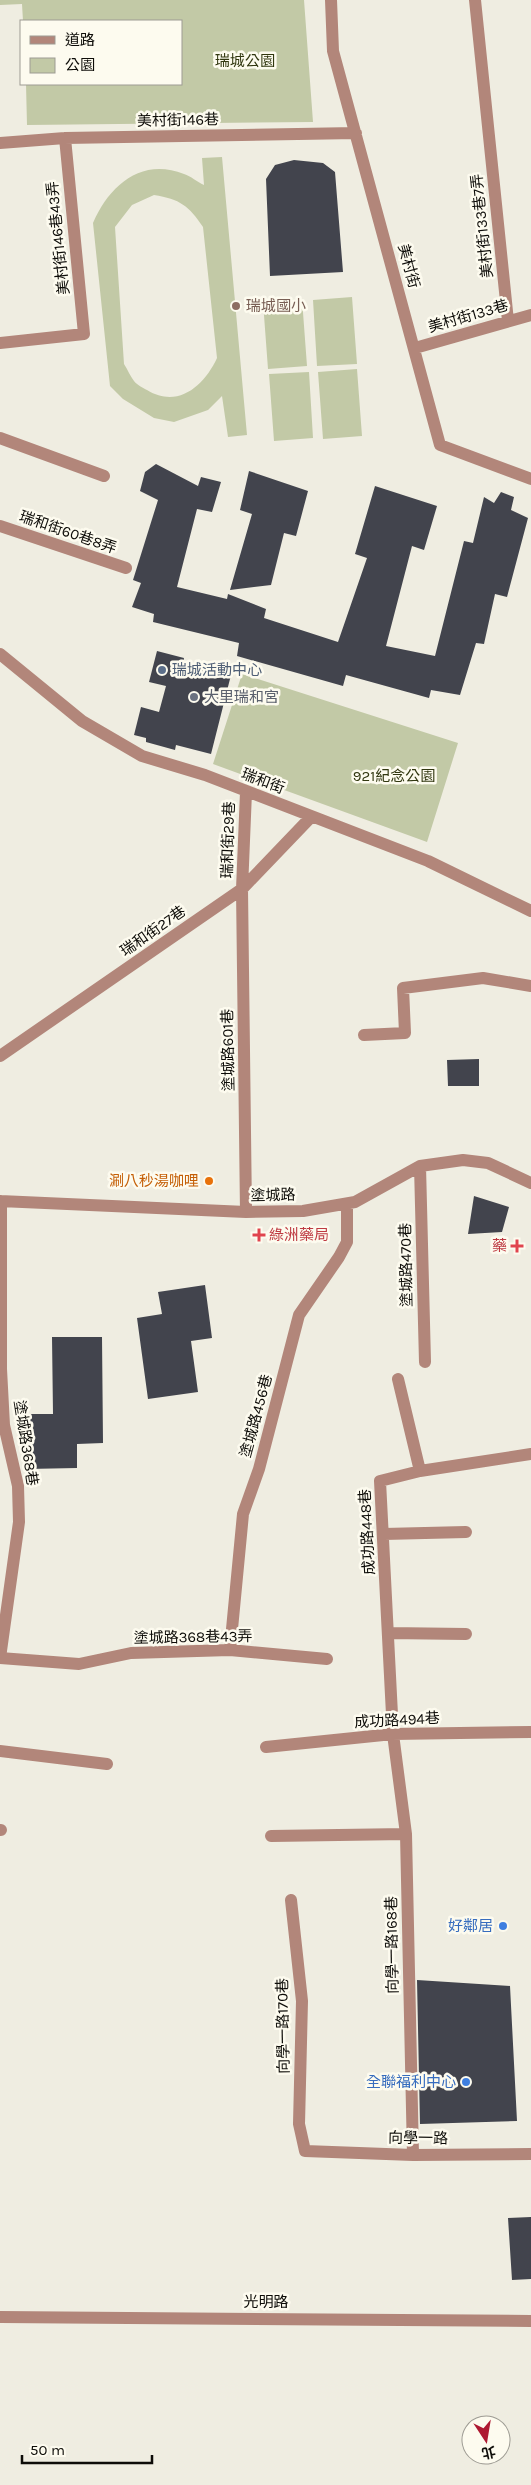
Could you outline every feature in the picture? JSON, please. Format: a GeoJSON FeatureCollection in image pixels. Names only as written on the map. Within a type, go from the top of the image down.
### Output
{"type":"FeatureCollection","features":[{"type":"Feature","properties":{"kind":"street","name":"美村街"},"geometry":{"type":"LineString","coordinates":[[330,0],[332,51],[415,348],[440,445],[531,479]]}},
{"type":"Feature","properties":{"kind":"street","name":"美村街133巷7弄"},"geometry":{"type":"LineString","coordinates":[[475,0],[508,321]]}},
{"type":"Feature","properties":{"kind":"street","name":"美村街146巷"},"geometry":{"type":"LineString","coordinates":[[0,144],[65,138],[356,133]]}},
{"type":"Feature","properties":{"kind":"street","name":"美村街146巷43弄"},"geometry":{"type":"LineString","coordinates":[[0,343],[84,334],[65,138]]}},
{"type":"Feature","properties":{"kind":"street","name":"美村街133巷"},"geometry":{"type":"LineString","coordinates":[[415,348],[531,315]]}},
{"type":"Feature","properties":{"kind":"street"},"geometry":{"type":"LineString","coordinates":[[0,438],[104,476]]}},
{"type":"Feature","properties":{"kind":"street","name":"瑞和街60巷8弄"},"geometry":{"type":"LineString","coordinates":[[0,526],[126,568]]}},
{"type":"Feature","properties":{"kind":"street","name":"瑞和街"},"geometry":{"type":"LineString","coordinates":[[0,654],[82,721],[142,756],[204,775],[428,861],[531,911]]}},
{"type":"Feature","properties":{"kind":"street","name":"瑞和街29巷"},"geometry":{"type":"LineString","coordinates":[[242,889],[246,792]]}},
{"type":"Feature","properties":{"kind":"street","name":"瑞和街27巷"},"geometry":{"type":"LineString","coordinates":[[0,1056],[242,889],[311,817]]}},
{"type":"Feature","properties":{"kind":"street","name":"塗城路601巷"},"geometry":{"type":"LineString","coordinates":[[242,889],[246,1212]]}},
{"type":"Feature","properties":{"kind":"street"},"geometry":{"type":"LineString","coordinates":[[364,1035],[405,1033],[404,988],[483,978],[531,986]]}},
{"type":"Feature","properties":{"kind":"street","name":"塗城路"},"geometry":{"type":"LineString","coordinates":[[1,1201],[246,1212],[302,1211],[355,1202],[420,1166],[440,1162],[476,1160],[488,1163],[531,1183]]}},
{"type":"Feature","properties":{"kind":"street","name":"塗城路470巷"},"geometry":{"type":"LineString","coordinates":[[420,1166],[425,1362]]}},
{"type":"Feature","properties":{"kind":"street","name":"塗城路368巷"},"geometry":{"type":"LineString","coordinates":[[1,1201],[1,1369],[4,1425],[18,1486],[19,1522],[1,1650]]}},
{"type":"Feature","properties":{"kind":"street","name":"塗城路456巷"},"geometry":{"type":"LineString","coordinates":[[230,1650],[243,1514],[259,1469],[299,1315],[339,1257],[347,1242],[347,1204]]}},
{"type":"Feature","properties":{"kind":"street"},"geometry":{"type":"LineString","coordinates":[[398,1379],[420,1471]]}},
{"type":"Feature","properties":{"kind":"street","name":"成功路448巷"},"geometry":{"type":"LineString","coordinates":[[393,1734],[380,1481],[420,1471],[531,1454]]}},
{"type":"Feature","properties":{"kind":"street"},"geometry":{"type":"LineString","coordinates":[[384,1534],[466,1532]]}},
{"type":"Feature","properties":{"kind":"street"},"geometry":{"type":"LineString","coordinates":[[388,1634],[466,1634]]}},
{"type":"Feature","properties":{"kind":"street","name":"塗城路368巷43弄"},"geometry":{"type":"LineString","coordinates":[[1,1650],[79,1664],[132,1653],[230,1650],[327,1659]]}},
{"type":"Feature","properties":{"kind":"street","name":"成功路494巷"},"geometry":{"type":"LineString","coordinates":[[266,1747],[393,1734],[531,1732]]}},
{"type":"Feature","properties":{"kind":"street","name":"向學一路168巷"},"geometry":{"type":"LineString","coordinates":[[393,1734],[406,1834],[413,2155]]}},
{"type":"Feature","properties":{"kind":"street"},"geometry":{"type":"LineString","coordinates":[[0,1750],[107,1764]]}},
{"type":"Feature","properties":{"kind":"street"},"geometry":{"type":"LineString","coordinates":[[271,1836],[406,1834]]}},
{"type":"Feature","properties":{"kind":"street","name":"向學一路170巷"},"geometry":{"type":"LineString","coordinates":[[291,1900],[302,2001],[299,2124],[305,2151]]}},
{"type":"Feature","properties":{"kind":"street","name":"向學一路"},"geometry":{"type":"LineString","coordinates":[[305,2151],[413,2155],[531,2154]]}},
{"type":"Feature","properties":{"kind":"street","name":"光明路"},"geometry":{"type":"LineString","coordinates":[[0,2317],[531,2321]]}},
{"type":"Feature","properties":{"kind":"green space","name":"瑞城公園"},"geometry":{"type":"Polygon","coordinates":[[[0,0],[304,0],[313,122],[27,125],[26,85],[182,85],[182,20],[23,20],[22,4],[0,5],[0,0]]]}},
{"type":"Feature","properties":{"kind":"green space"},"geometry":{"type":"Polygon","coordinates":[[[222,157],[247,435],[228,437],[222,396],[208,410],[174,422],[154,418],[123,399],[110,386],[93,223],[108,197],[117,187],[128,178],[141,172],[154,169],[168,170],[187,175],[204,185],[202,158],[222,157]],[[154,195],[132,205],[115,227],[124,364],[138,385],[158,395],[169,397],[189,392],[205,377],[217,358],[203,227],[188,209],[177,201],[154,195]]]}},
{"type":"Feature","properties":{"kind":"green space"},"geometry":{"type":"Polygon","coordinates":[[[352,297],[357,364],[317,366],[313,300],[352,297]]]}},
{"type":"Feature","properties":{"kind":"green space"},"geometry":{"type":"Polygon","coordinates":[[[302,299],[307,366],[268,369],[263,302],[302,299]]]}},
{"type":"Feature","properties":{"kind":"green space"},"geometry":{"type":"Polygon","coordinates":[[[357,369],[362,436],[323,439],[318,372],[357,369]]]}},
{"type":"Feature","properties":{"kind":"green space"},"geometry":{"type":"Polygon","coordinates":[[[309,372],[313,438],[274,441],[269,374],[309,372]]]}},
{"type":"Feature","properties":{"kind":"green space","name":"921紀念公園"},"geometry":{"type":"Polygon","coordinates":[[[242,674],[458,743],[427,842],[213,764],[242,674]]]}},
{"type":"Feature","properties":{"kind":"building"},"geometry":{"type":"Polygon","coordinates":[[[294,160],[323,163],[335,172],[343,272],[270,276],[266,179],[275,165],[294,160]]]}},
{"type":"Feature","properties":{"kind":"building"},"geometry":{"type":"Polygon","coordinates":[[[156,464],[198,486],[201,477],[221,482],[212,512],[197,509],[177,587],[227,599],[228,594],[266,609],[264,618],[338,642],[367,558],[355,554],[375,486],[437,506],[424,550],[412,546],[386,646],[435,656],[464,541],[473,543],[484,497],[494,503],[501,492],[514,497],[511,510],[528,518],[507,597],[495,594],[484,644],[476,643],[460,695],[431,690],[429,698],[346,675],[343,686],[237,656],[239,643],[153,622],[154,614],[132,607],[141,583],[133,580],[158,500],[140,491],[145,472],[156,464]]]}},
{"type":"Feature","properties":{"kind":"building"},"geometry":{"type":"Polygon","coordinates":[[[249,471],[308,491],[296,536],[284,533],[271,585],[230,590],[252,514],[240,510],[249,471]]]}},
{"type":"Feature","properties":{"kind":"building","name":"大里瑞和宮"},"geometry":{"type":"Polygon","coordinates":[[[157,651],[184,658],[183,663],[231,675],[211,754],[176,745],[175,750],[146,742],[146,738],[134,735],[141,707],[159,712],[166,686],[149,682],[157,651]]]}},
{"type":"Feature","properties":{"kind":"building"},"geometry":{"type":"Polygon","coordinates":[[[479,1059],[479,1086],[448,1086],[447,1060],[479,1059]]]}},
{"type":"Feature","properties":{"kind":"building"},"geometry":{"type":"Polygon","coordinates":[[[474,1196],[509,1207],[502,1232],[468,1234],[474,1196]]]}},
{"type":"Feature","properties":{"kind":"building"},"geometry":{"type":"Polygon","coordinates":[[[205,1285],[212,1338],[191,1341],[198,1392],[148,1399],[137,1318],[162,1314],[158,1292],[205,1285]]]}},
{"type":"Feature","properties":{"kind":"building"},"geometry":{"type":"Polygon","coordinates":[[[52,1337],[102,1337],[103,1443],[77,1444],[77,1468],[27,1469],[26,1414],[53,1414],[52,1337]]]}},
{"type":"Feature","properties":{"kind":"building","name":"全聯福利中心"},"geometry":{"type":"Polygon","coordinates":[[[417,1980],[510,1986],[517,2121],[420,2124],[417,1980]]]}},
{"type":"Feature","properties":{"kind":"building"},"geometry":{"type":"Polygon","coordinates":[[[531,2217],[531,2279],[512,2280],[508,2218],[531,2217]]]}},
{"type":"Feature","properties":{"kind":"place","name":"瑞城國小"},"geometry":{"type":"Point","coordinates":[236,306]}},
{"type":"Feature","properties":{"kind":"place","name":"瑞城活動中心"},"geometry":{"type":"Point","coordinates":[162,670]}},
{"type":"Feature","properties":{"kind":"place","name":"大里瑞和宮"},"geometry":{"type":"Point","coordinates":[194,697]}},
{"type":"Feature","properties":{"kind":"place","name":"涮八秒湯咖哩"},"geometry":{"type":"Point","coordinates":[209,1181]}},
{"type":"Feature","properties":{"kind":"place","name":"綠洲藥局"},"geometry":{"type":"Point","coordinates":[259,1235]}},
{"type":"Feature","properties":{"kind":"place","name":"藥"},"geometry":{"type":"Point","coordinates":[517,1246]}},
{"type":"Feature","properties":{"kind":"place","name":"好鄰居"},"geometry":{"type":"Point","coordinates":[503,1926]}},
{"type":"Feature","properties":{"kind":"place","name":"全聯福利中心"},"geometry":{"type":"Point","coordinates":[466,2082]}}]}
